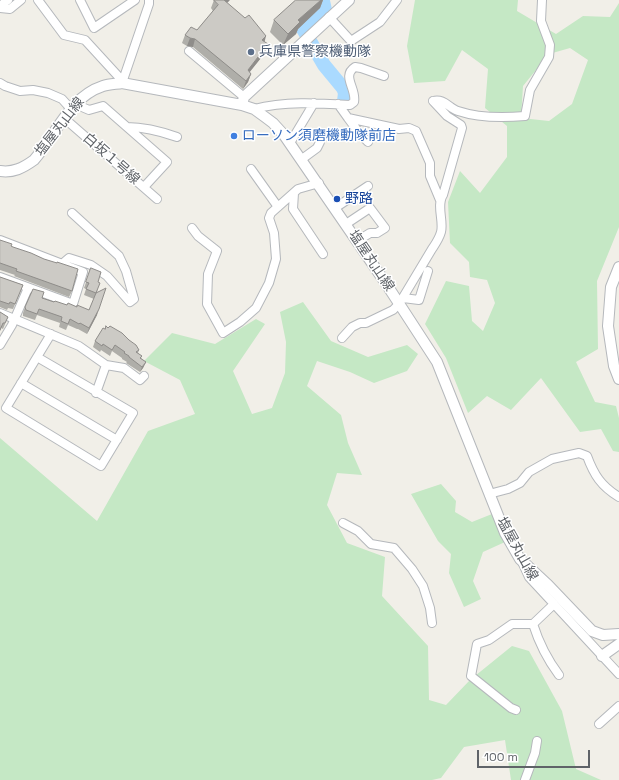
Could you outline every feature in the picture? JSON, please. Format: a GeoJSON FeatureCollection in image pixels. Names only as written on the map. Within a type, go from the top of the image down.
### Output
{"type":"FeatureCollection","features":[{"type":"Feature","properties":{"kind":"street"},"geometry":{"type":"LineString","coordinates":[[0,7],[8,0]]}},
{"type":"Feature","properties":{"kind":"street"},"geometry":{"type":"LineString","coordinates":[[0,7],[10,9],[21,0]]}},
{"type":"Feature","properties":{"kind":"street"},"geometry":{"type":"LineString","coordinates":[[38,0],[64,35],[85,40],[118,76],[122,83]]}},
{"type":"Feature","properties":{"kind":"street"},"geometry":{"type":"LineString","coordinates":[[80,0],[94,28],[135,0]]}},
{"type":"Feature","properties":{"kind":"street"},"geometry":{"type":"LineString","coordinates":[[122,83],[149,4],[149,0]]}},
{"type":"Feature","properties":{"kind":"street"},"geometry":{"type":"LineString","coordinates":[[189,52],[243,101],[329,17],[349,0]]}},
{"type":"Feature","properties":{"kind":"street"},"geometry":{"type":"LineString","coordinates":[[329,17],[351,41],[380,22],[397,0]]}},
{"type":"Feature","properties":{"kind":"street"},"geometry":{"type":"LineString","coordinates":[[440,200],[444,195],[462,128],[461,124],[447,116],[433,101],[443,101],[456,110],[481,116],[507,118],[525,116],[530,90],[549,57],[550,45],[541,21],[542,0]]}},
{"type":"Feature","properties":{"kind":"street"},"geometry":{"type":"LineString","coordinates":[[254,109],[269,105],[289,103],[350,105],[354,102],[356,96],[349,80],[351,70],[355,67],[361,68],[384,76]]}},
{"type":"Feature","properties":{"kind":"street"},"geometry":{"type":"LineString","coordinates":[[0,83],[20,91],[33,90],[48,93],[73,106],[89,110],[103,106],[167,162],[144,187]]}},
{"type":"Feature","properties":{"kind":"street","name":"塩屋丸山線"},"geometry":{"type":"LineString","coordinates":[[0,171],[13,171],[26,166],[34,160],[73,106],[83,96],[94,89],[105,85],[122,83],[243,101],[273,122],[302,159],[357,242],[401,301],[440,368],[505,533],[529,577],[619,674]]}},
{"type":"Feature","properties":{"kind":"street"},"geometry":{"type":"LineString","coordinates":[[290,143],[314,103]]}},
{"type":"Feature","properties":{"kind":"street"},"geometry":{"type":"LineString","coordinates":[[338,104],[360,134],[368,142]]}},
{"type":"Feature","properties":{"kind":"street","name":"白坂１号線"},"geometry":{"type":"LineString","coordinates":[[64,118],[157,199]]}},
{"type":"Feature","properties":{"kind":"street"},"geometry":{"type":"LineString","coordinates":[[342,338],[352,327],[360,323],[366,323],[393,310],[401,301],[438,241],[441,231],[440,200],[430,176],[430,163],[416,131],[410,128],[399,129],[348,118]]}},
{"type":"Feature","properties":{"kind":"street"},"geometry":{"type":"LineString","coordinates":[[127,127],[140,127],[177,137]]}},
{"type":"Feature","properties":{"kind":"street"},"geometry":{"type":"LineString","coordinates":[[302,159],[317,148],[320,142]]}},
{"type":"Feature","properties":{"kind":"street"},"geometry":{"type":"LineString","coordinates":[[251,169],[278,207]]}},
{"type":"Feature","properties":{"kind":"street"},"geometry":{"type":"LineString","coordinates":[[192,228],[198,236],[217,251],[208,274],[207,304],[222,333],[240,322],[256,308],[269,283],[276,259],[274,233],[269,218],[271,213],[298,189],[319,183]]}},
{"type":"Feature","properties":{"kind":"street"},"geometry":{"type":"LineString","coordinates":[[335,208],[368,186]]}},
{"type":"Feature","properties":{"kind":"street"},"geometry":{"type":"LineString","coordinates":[[294,193],[292,209],[323,254]]}},
{"type":"Feature","properties":{"kind":"street"},"geometry":{"type":"LineString","coordinates":[[346,224],[370,208],[385,228],[377,233],[370,233],[357,242]]}},
{"type":"Feature","properties":{"kind":"street"},"geometry":{"type":"LineString","coordinates":[[62,264],[69,258],[91,265],[107,276],[130,302],[134,299],[126,271],[119,256],[72,213]]}},
{"type":"Feature","properties":{"kind":"street"},"geometry":{"type":"LineString","coordinates":[[0,240],[83,272],[73,304],[0,277]]}},
{"type":"Feature","properties":{"kind":"street"},"geometry":{"type":"LineString","coordinates":[[619,267],[611,287],[608,326],[614,366],[619,379]]}},
{"type":"Feature","properties":{"kind":"street"},"geometry":{"type":"LineString","coordinates":[[401,301],[419,300],[428,271]]}},
{"type":"Feature","properties":{"kind":"street"},"geometry":{"type":"LineString","coordinates":[[0,345],[12,325],[28,288]]}},
{"type":"Feature","properties":{"kind":"street"},"geometry":{"type":"LineString","coordinates":[[0,313],[79,346],[106,365],[124,368],[140,380],[144,376]]}},
{"type":"Feature","properties":{"kind":"street"},"geometry":{"type":"LineString","coordinates":[[37,357],[132,413],[101,466],[6,408],[21,382],[51,334]]}},
{"type":"Feature","properties":{"kind":"street"},"geometry":{"type":"LineString","coordinates":[[96,392],[106,365]]}},
{"type":"Feature","properties":{"kind":"street"},"geometry":{"type":"LineString","coordinates":[[21,382],[117,440]]}},
{"type":"Feature","properties":{"kind":"street"},"geometry":{"type":"LineString","coordinates":[[489,494],[508,489],[520,483],[529,472],[552,459],[579,453],[587,456],[599,482],[619,497]]}},
{"type":"Feature","properties":{"kind":"street"},"geometry":{"type":"LineString","coordinates":[[343,523],[358,531],[371,544],[394,548],[412,569],[423,586],[430,608],[432,623]]}},
{"type":"Feature","properties":{"kind":"street"},"geometry":{"type":"LineString","coordinates":[[520,559],[548,585],[592,631],[603,635],[619,634]]}},
{"type":"Feature","properties":{"kind":"street"},"geometry":{"type":"LineString","coordinates":[[516,710],[511,708],[471,676],[477,644],[489,640],[512,624],[533,624],[554,604]]}},
{"type":"Feature","properties":{"kind":"street"},"geometry":{"type":"LineString","coordinates":[[533,624],[544,651],[558,675]]}},
{"type":"Feature","properties":{"kind":"street"},"geometry":{"type":"LineString","coordinates":[[602,656],[619,644]]}},
{"type":"Feature","properties":{"kind":"street"},"geometry":{"type":"LineString","coordinates":[[599,724],[619,706]]}},
{"type":"Feature","properties":{"kind":"street"},"geometry":{"type":"LineString","coordinates":[[525,780],[538,754],[536,741]]}},
{"type":"Feature","properties":{"kind":"green space"},"geometry":{"type":"Polygon","coordinates":[[[415,0],[518,0],[517,11],[556,34],[583,16],[610,17],[619,3],[619,227],[597,281],[598,349],[576,362],[595,402],[616,406],[619,418],[619,452],[613,451],[601,429],[580,432],[541,378],[511,410],[487,396],[468,413],[446,358],[425,324],[446,281],[469,286],[472,321],[483,331],[495,303],[487,280],[470,277],[469,262],[450,243],[448,202],[460,171],[480,193],[507,157],[507,126],[485,108],[488,69],[462,50],[445,81],[414,83],[407,46],[415,0]],[[570,48],[549,54],[523,86],[521,118],[549,121],[572,104],[588,60],[570,48]]]}},
{"type":"Feature","properties":{"kind":"green space"},"geometry":{"type":"Polygon","coordinates":[[[303,302],[331,341],[368,357],[407,345],[418,354],[407,371],[374,383],[350,372],[317,361],[307,386],[341,415],[348,443],[362,475],[337,473],[327,505],[347,543],[385,557],[382,596],[428,646],[429,700],[446,705],[470,680],[512,646],[529,651],[562,711],[576,769],[601,780],[511,780],[505,740],[464,747],[441,778],[432,780],[0,780],[0,438],[97,521],[148,431],[195,414],[180,380],[144,361],[172,333],[215,344],[256,319],[265,324],[233,371],[252,414],[272,408],[285,373],[286,342],[280,312],[303,302]]]}},
{"type":"Feature","properties":{"kind":"green space"},"geometry":{"type":"Polygon","coordinates":[[[441,484],[456,501],[455,512],[472,522],[492,514],[505,542],[483,552],[473,581],[481,599],[464,607],[449,573],[451,554],[438,541],[411,494],[441,484]]]}},
{"type":"Feature","properties":{"kind":"building"},"geometry":{"type":"Polygon","coordinates":[[[214,0],[224,0],[245,18],[249,15],[266,36],[262,40],[268,44],[248,70],[251,74],[246,81],[195,39],[185,35],[191,27],[197,30],[218,5],[214,0]]]}},
{"type":"Feature","properties":{"kind":"building"},"geometry":{"type":"Polygon","coordinates":[[[296,0],[321,0],[298,20],[300,22],[288,34],[274,20],[296,0]]]}},
{"type":"Feature","properties":{"kind":"building"},"geometry":{"type":"Polygon","coordinates":[[[0,240],[12,244],[11,246],[13,247],[44,259],[78,269],[72,291],[16,271],[17,269],[0,263],[0,240]]]}},
{"type":"Feature","properties":{"kind":"building"},"geometry":{"type":"Polygon","coordinates":[[[91,268],[101,272],[98,282],[100,283],[96,293],[86,289],[89,283],[86,282],[91,268]]]}},
{"type":"Feature","properties":{"kind":"building"},"geometry":{"type":"Polygon","coordinates":[[[0,277],[23,285],[15,304],[0,301],[0,277]]]}},
{"type":"Feature","properties":{"kind":"building"},"geometry":{"type":"Polygon","coordinates":[[[106,288],[99,309],[89,328],[70,319],[68,324],[61,321],[62,317],[39,309],[37,314],[26,310],[25,307],[33,289],[44,292],[42,298],[67,305],[68,303],[77,307],[77,305],[89,310],[96,293],[106,288]]]}},
{"type":"Feature","properties":{"kind":"building"},"geometry":{"type":"Polygon","coordinates":[[[0,312],[8,317],[0,330],[0,312]]]}},
{"type":"Feature","properties":{"kind":"building"},"geometry":{"type":"Polygon","coordinates":[[[106,326],[108,328],[110,326],[122,333],[136,345],[139,350],[136,352],[142,356],[140,358],[146,362],[142,367],[115,345],[112,350],[95,341],[103,328],[105,329],[106,326]]]}},
{"type":"Feature","properties":{"kind":"waterway"},"geometry":{"type":"LineString","coordinates":[[322,0],[325,10],[303,29],[324,65],[343,88],[345,93],[344,101]]}},
{"type":"Feature","properties":{"kind":"place","name":"兵庫県警察機動隊"},"geometry":{"type":"Point","coordinates":[251,52]}},
{"type":"Feature","properties":{"kind":"place","name":"ローソン須磨機動隊前店"},"geometry":{"type":"Point","coordinates":[234,136]}},
{"type":"Feature","properties":{"kind":"place","name":"野路"},"geometry":{"type":"Point","coordinates":[337,199]}}]}
